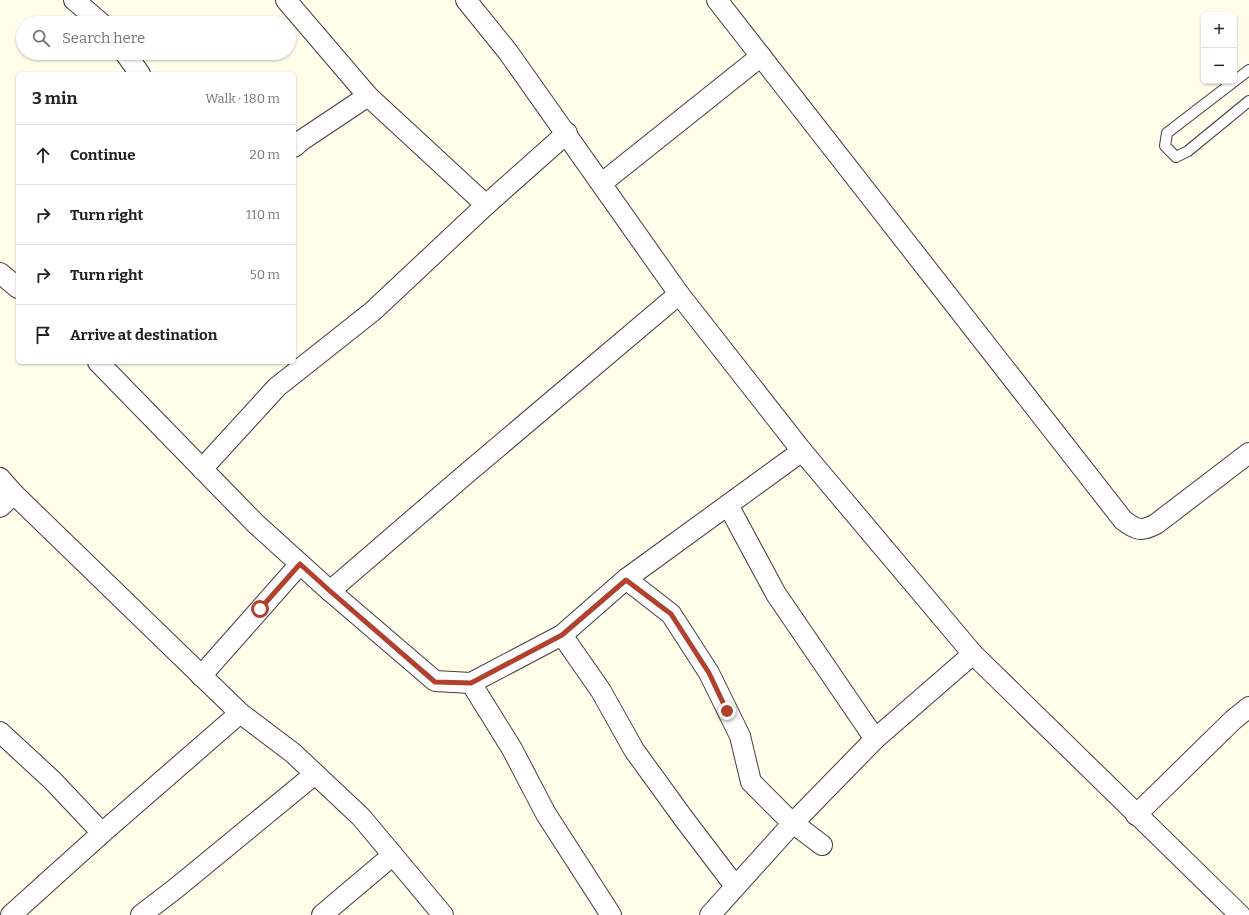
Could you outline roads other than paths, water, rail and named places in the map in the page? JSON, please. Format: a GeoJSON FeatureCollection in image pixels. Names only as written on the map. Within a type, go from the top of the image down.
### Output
{"type":"FeatureCollection","features":[{"type":"Feature","properties":{"kind":"street"},"geometry":{"type":"LineString","coordinates":[[74,0],[93,16]]}},
{"type":"Feature","properties":{"kind":"street"},"geometry":{"type":"LineString","coordinates":[[286,0],[368,96],[486,205]]}},
{"type":"Feature","properties":{"kind":"street"},"geometry":{"type":"LineString","coordinates":[[466,0],[508,52],[567,133],[679,294],[802,451],[973,654],[1240,915]]}},
{"type":"Feature","properties":{"kind":"street"},"geometry":{"type":"LineString","coordinates":[[717,0],[1118,514],[1130,526],[1138,529],[1146,529],[1156,524],[1249,453]]}},
{"type":"Feature","properties":{"kind":"street"},"geometry":{"type":"LineString","coordinates":[[602,183],[761,56]]}},
{"type":"Feature","properties":{"kind":"street"},"geometry":{"type":"LineString","coordinates":[[130,60],[139,72]]}},
{"type":"Feature","properties":{"kind":"street"},"geometry":{"type":"LineString","coordinates":[[296,145],[368,96]]}},
{"type":"Feature","properties":{"kind":"street"},"geometry":{"type":"LineString","coordinates":[[202,469],[277,387],[373,311],[486,205],[567,133]]}},
{"type":"Feature","properties":{"kind":"street"},"geometry":{"type":"LineString","coordinates":[[0,273],[16,286]]}},
{"type":"Feature","properties":{"kind":"street"},"geometry":{"type":"LineString","coordinates":[[330,591],[679,294]]}},
{"type":"Feature","properties":{"kind":"street"},"geometry":{"type":"LineString","coordinates":[[100,364],[256,524],[330,591],[435,682],[471,683],[562,635],[626,580],[802,451]]}},
{"type":"Feature","properties":{"kind":"street"},"geometry":{"type":"LineString","coordinates":[[0,478],[14,494],[240,713],[293,753],[361,817],[443,915]]}},
{"type":"Feature","properties":{"kind":"street"},"geometry":{"type":"LineString","coordinates":[[0,507],[14,494]]}},
{"type":"Feature","properties":{"kind":"street"},"geometry":{"type":"LineString","coordinates":[[728,505],[776,594],[875,739]]}},
{"type":"Feature","properties":{"kind":"street"},"geometry":{"type":"LineString","coordinates":[[201,676],[300,564]]}},
{"type":"Feature","properties":{"kind":"street"},"geometry":{"type":"LineString","coordinates":[[626,580],[671,614],[709,673],[740,736],[751,782],[793,823],[822,846]]}},
{"type":"Feature","properties":{"kind":"street"},"geometry":{"type":"LineString","coordinates":[[562,635],[601,691],[634,750],[735,886]]}},
{"type":"Feature","properties":{"kind":"street"},"geometry":{"type":"LineString","coordinates":[[710,915],[793,823],[875,739],[973,654]]}},
{"type":"Feature","properties":{"kind":"street"},"geometry":{"type":"LineString","coordinates":[[471,683],[512,749],[546,814],[611,915]]}},
{"type":"Feature","properties":{"kind":"street"},"geometry":{"type":"LineString","coordinates":[[1136,815],[1233,720],[1249,707]]}},
{"type":"Feature","properties":{"kind":"street"},"geometry":{"type":"LineString","coordinates":[[11,915],[102,833],[240,713]]}},
{"type":"Feature","properties":{"kind":"street"},"geometry":{"type":"LineString","coordinates":[[0,732],[53,781],[102,833]]}},
{"type":"Feature","properties":{"kind":"street"},"geometry":{"type":"LineString","coordinates":[[141,915],[175,890],[315,774]]}},
{"type":"Feature","properties":{"kind":"street"},"geometry":{"type":"LineString","coordinates":[[322,915],[393,855]]}},
{"type":"Feature","properties":{"kind":"lane"},"geometry":{"type":"LineString","coordinates":[[1249,70],[1167,133],[1165,146],[1176,157],[1188,151],[1249,101]]}}]}
